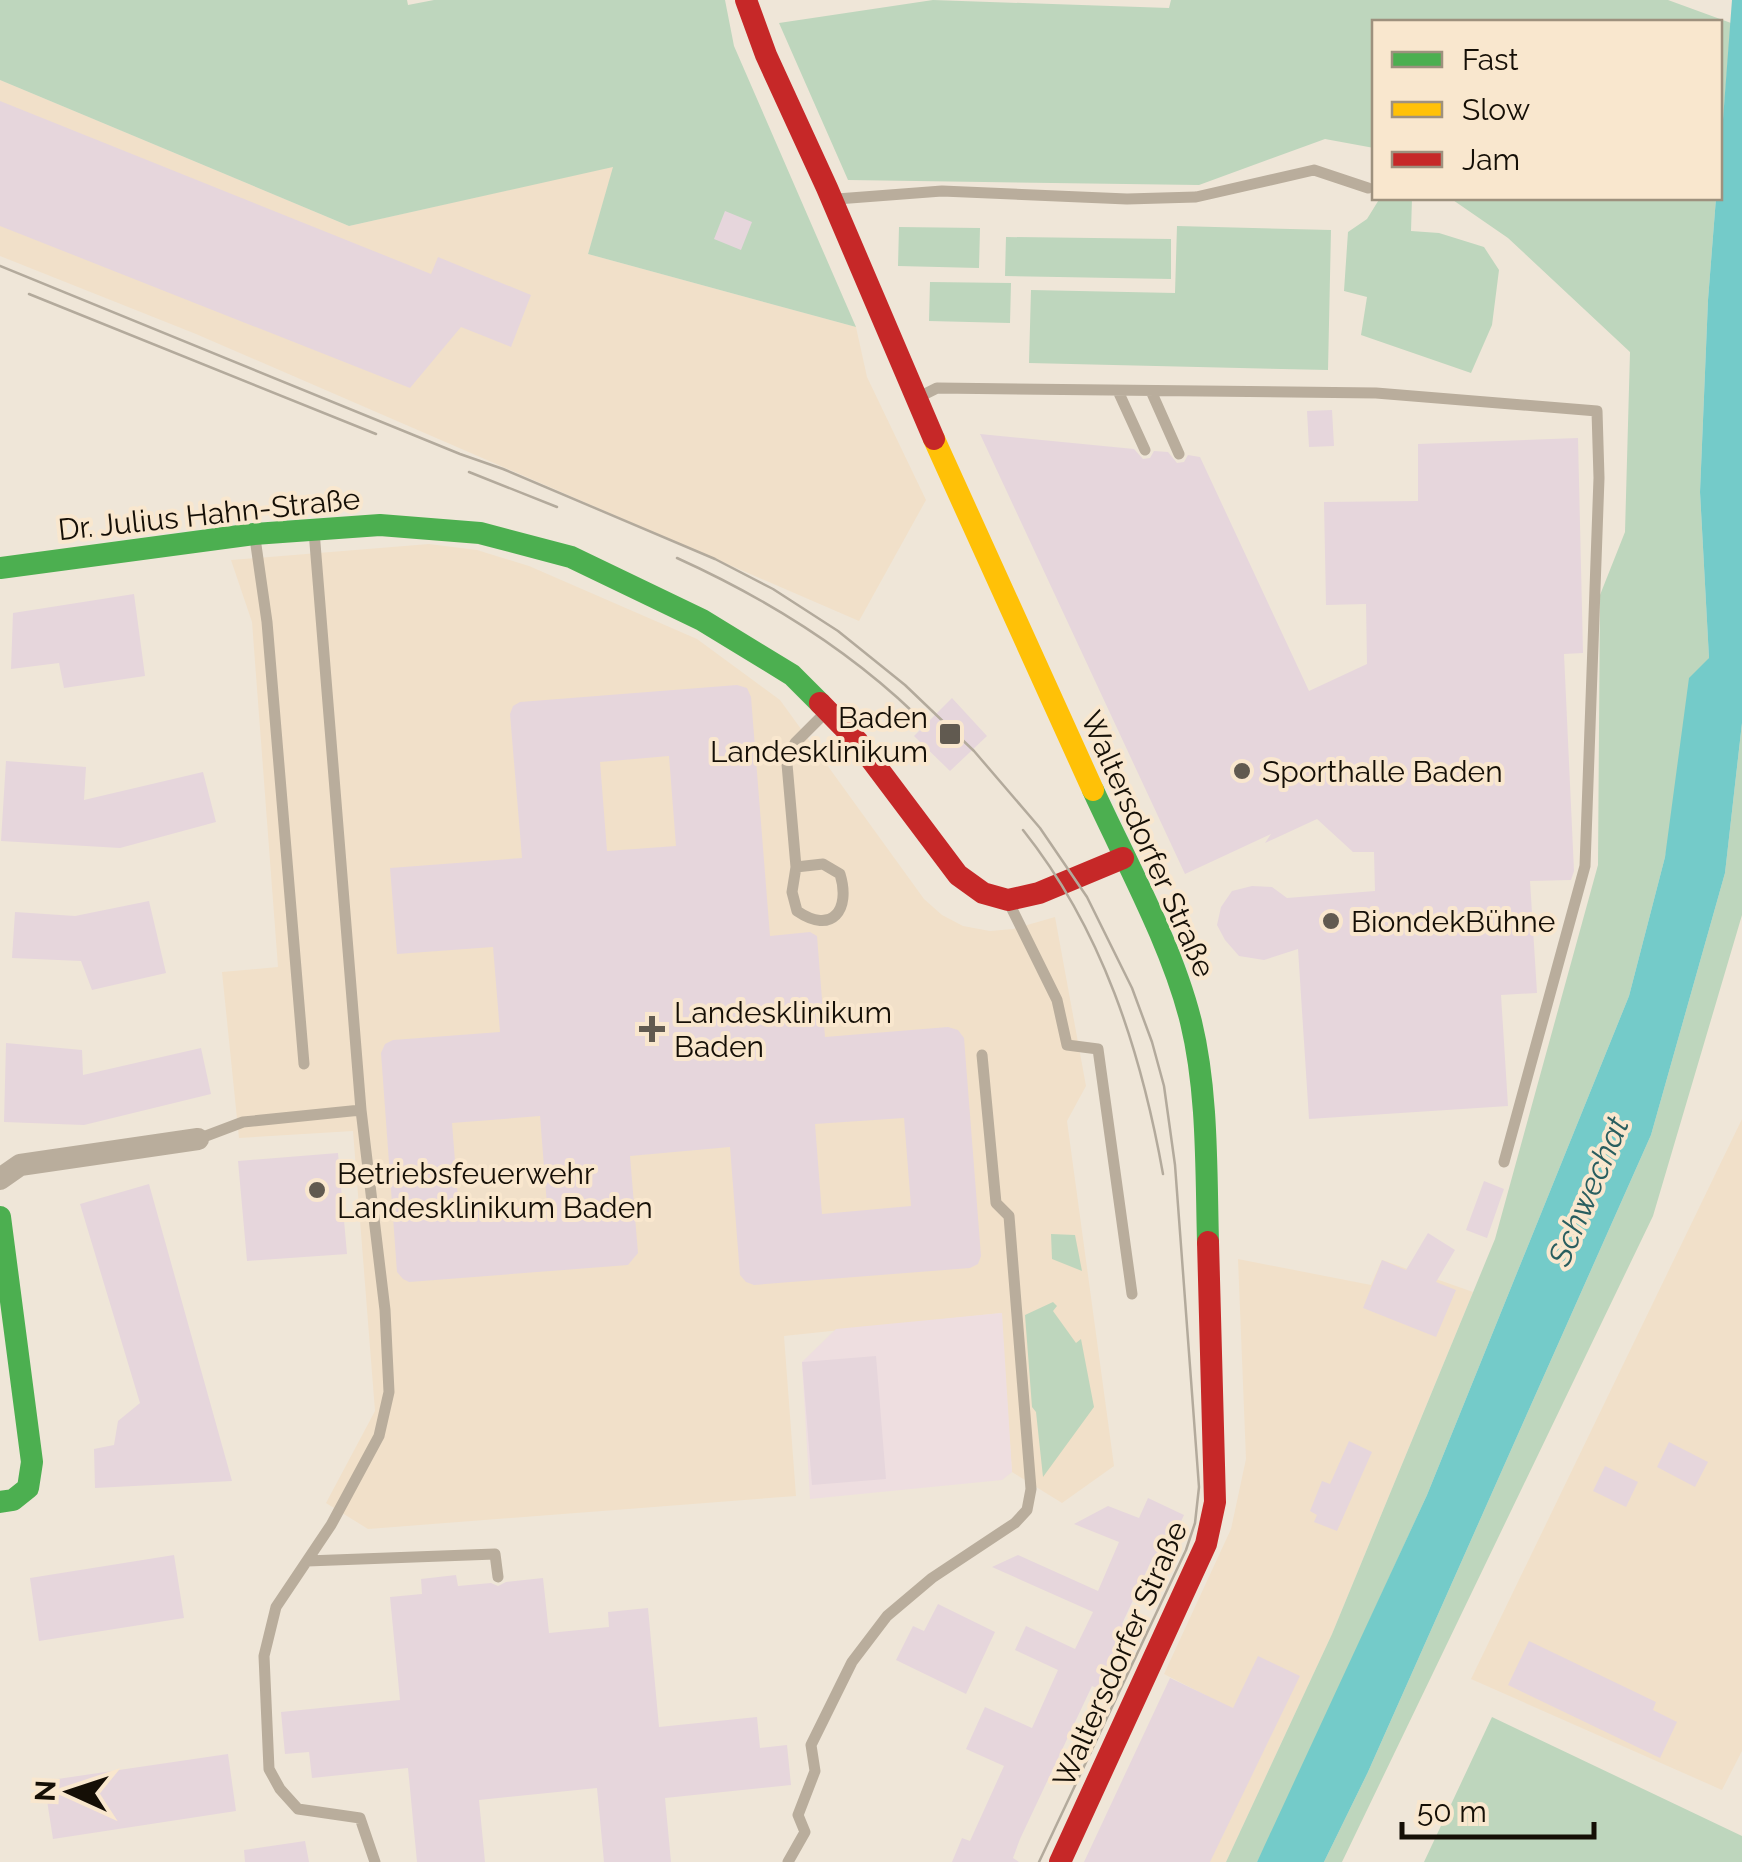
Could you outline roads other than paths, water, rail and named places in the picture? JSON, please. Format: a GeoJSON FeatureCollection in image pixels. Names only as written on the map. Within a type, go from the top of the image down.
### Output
{"type":"FeatureCollection","features":[{"type":"Feature","properties":{"kind":"street","name":"Waltersdorfer Straße"},"geometry":{"type":"LineString","coordinates":[[746,0],[759,44],[832,200],[914,400],[1174,969],[1190,1022],[1199,1072],[1206,1171],[1215,1502],[1195,1572],[1060,1862]]}},
{"type":"Feature","properties":{"kind":"street","name":"Dr. Julius Hahn-Straße"},"geometry":{"type":"LineString","coordinates":[[0,568],[254,534],[380,525],[480,533],[571,557],[702,620],[792,676],[858,742],[958,874],[984,893],[1008,900]]}},
{"type":"Feature","properties":{"kind":"street"},"geometry":{"type":"LineString","coordinates":[[1008,900],[1039,893],[1124,858]]}},
{"type":"Feature","properties":{"kind":"street"},"geometry":{"type":"LineString","coordinates":[[0,1179],[20,1165],[198,1140]]}},
{"type":"Feature","properties":{"kind":"street"},"geometry":{"type":"LineString","coordinates":[[0,1217],[8,1348],[32,1462],[28,1488],[13,1500],[0,1502]]}},
{"type":"Feature","properties":{"kind":"lane"},"geometry":{"type":"LineString","coordinates":[[832,200],[942,191],[1127,199],[1196,196],[1314,170],[1368,188]]}},
{"type":"Feature","properties":{"kind":"lane"},"geometry":{"type":"LineString","coordinates":[[914,400],[937,388],[1376,393],[1597,411],[1599,478],[1585,866],[1504,1162]]}},
{"type":"Feature","properties":{"kind":"lane"},"geometry":{"type":"LineString","coordinates":[[1118,391],[1145,450]]}},
{"type":"Feature","properties":{"kind":"lane"},"geometry":{"type":"LineString","coordinates":[[1151,391],[1179,454]]}},
{"type":"Feature","properties":{"kind":"lane"},"geometry":{"type":"LineString","coordinates":[[314,530],[361,1110],[385,1310],[388,1392],[380,1436],[308,1561],[276,1607],[264,1656],[270,1769],[280,1789],[298,1809],[360,1818],[375,1862]]}},
{"type":"Feature","properties":{"kind":"lane"},"geometry":{"type":"LineString","coordinates":[[254,534],[267,622],[304,1064]]}},
{"type":"Feature","properties":{"kind":"lane"},"geometry":{"type":"LineString","coordinates":[[796,867],[824,864],[840,874],[845,892],[842,909],[829,920],[812,921],[797,911],[792,892],[796,867],[786,764],[796,743],[828,710]]}},
{"type":"Feature","properties":{"kind":"lane"},"geometry":{"type":"LineString","coordinates":[[1008,900],[1056,1000],[1067,1045],[1098,1049],[1132,1294]]}},
{"type":"Feature","properties":{"kind":"lane"},"geometry":{"type":"LineString","coordinates":[[788,1862],[805,1832],[798,1815],[815,1771],[811,1746],[852,1662],[888,1616],[932,1578],[1015,1523],[1027,1510],[1031,1488],[1009,1216],[996,1203],[982,1056]]}},
{"type":"Feature","properties":{"kind":"lane"},"geometry":{"type":"LineString","coordinates":[[198,1140],[242,1122],[361,1110]]}},
{"type":"Feature","properties":{"kind":"lane"},"geometry":{"type":"LineString","coordinates":[[308,1561],[495,1554],[498,1577]]}},
{"type":"Feature","properties":{"kind":"water","name":"Schwechat"},"geometry":{"type":"Polygon","coordinates":[[[1732,0],[1742,0],[1742,723],[1725,873],[1651,1135],[1368,1772],[1324,1862],[1257,1862],[1427,1495],[1629,996],[1665,857],[1689,678],[1709,658],[1700,492],[1708,300],[1716,200],[1722,200],[1722,132],[1732,0]]]}},
{"type":"Feature","properties":{"kind":"tram line"},"geometry":{"type":"LineString","coordinates":[[0,266],[503,469],[715,559],[773,589],[838,631],[905,685],[974,751],[1040,828],[1087,897],[1132,988],[1164,1086],[1175,1165],[1199,1487],[1195,1523],[1186,1550],[1039,1862]]}},
{"type":"Feature","properties":{"kind":"tram line"},"geometry":{"type":"LineString","coordinates":[[29,294],[376,434]]}},
{"type":"Feature","properties":{"kind":"tram line"},"geometry":{"type":"LineString","coordinates":[[469,472],[557,507]]}},
{"type":"Feature","properties":{"kind":"tram line"},"geometry":{"type":"LineString","coordinates":[[677,558],[802,626],[860,667],[914,713]]}},
{"type":"Feature","properties":{"kind":"tram line"},"geometry":{"type":"LineString","coordinates":[[1023,830],[1075,908],[1114,993],[1143,1082],[1163,1174]]}},
{"type":"Feature","properties":{"kind":"place","name":"Baden Landesklinikum"},"geometry":{"type":"Point","coordinates":[950,734]}},
{"type":"Feature","properties":{"kind":"place","name":"Sporthalle Baden"},"geometry":{"type":"Point","coordinates":[1242,771]}},
{"type":"Feature","properties":{"kind":"place","name":"BiondekBühne"},"geometry":{"type":"Point","coordinates":[1331,921]}},
{"type":"Feature","properties":{"kind":"place","name":"Landesklinikum Baden"},"geometry":{"type":"Point","coordinates":[652,1029]}},
{"type":"Feature","properties":{"kind":"place","name":"Betriebsfeuerwehr Landesklinikum Baden"},"geometry":{"type":"Point","coordinates":[317,1190]}}]}
